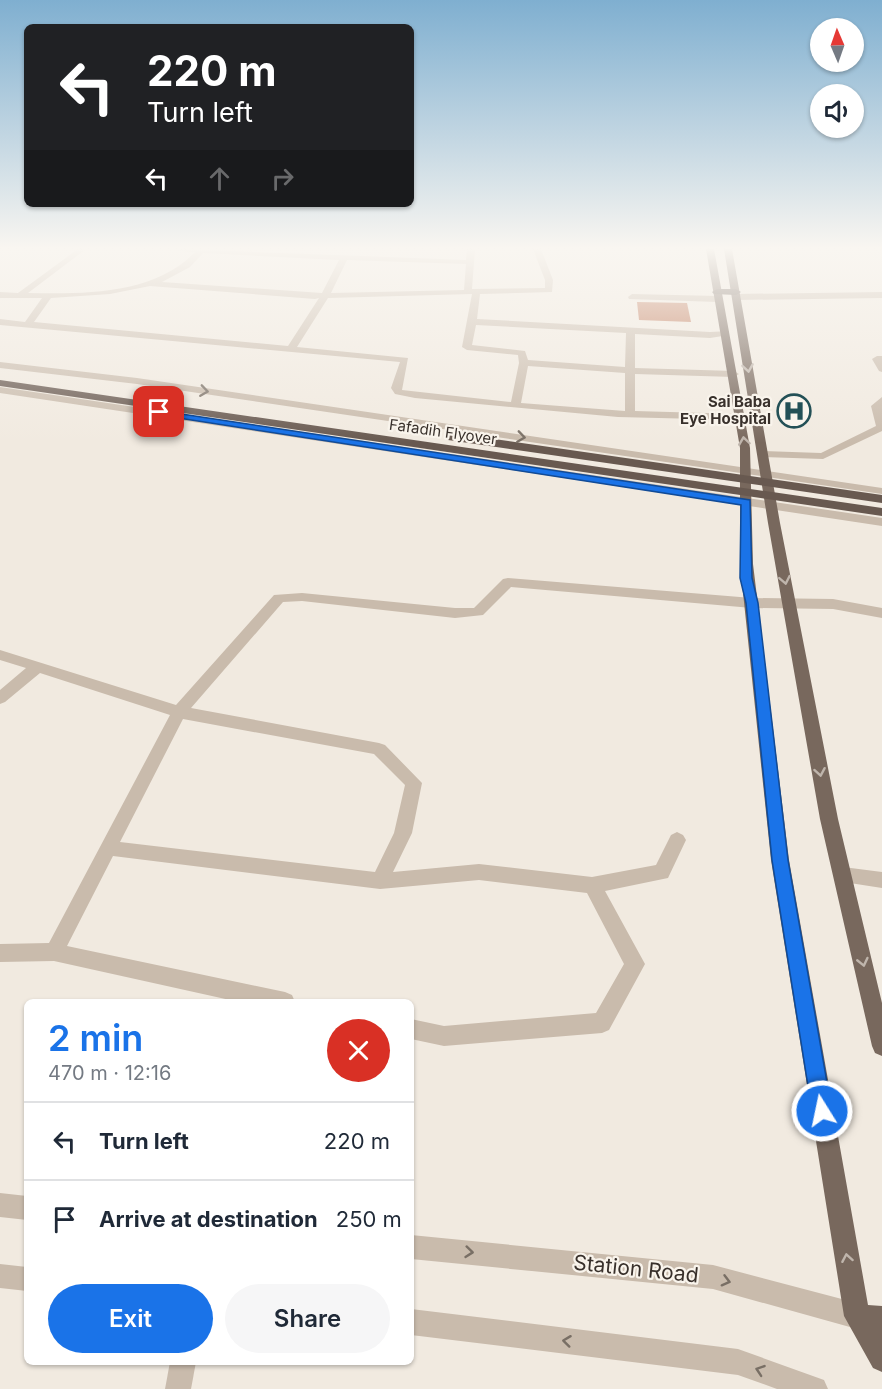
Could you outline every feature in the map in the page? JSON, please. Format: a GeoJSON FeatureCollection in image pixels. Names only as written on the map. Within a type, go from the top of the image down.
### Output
{"type":"FeatureCollection","features":[{"type":"Feature","properties":{"kind":"highway","name":"Fafadih Flyover"},"geometry":{"type":"LineString","coordinates":[[0,373],[882,499]]}},
{"type":"Feature","properties":{"kind":"highway","name":"Fafadih Flyover"},"geometry":{"type":"LineString","coordinates":[[0,383],[882,512]]}},
{"type":"Feature","properties":{"kind":"main road"},"geometry":{"type":"LineString","coordinates":[[722,314],[739,395],[747,472],[746,578],[752,603],[780,860],[856,1316],[882,1359]]}},
{"type":"Feature","properties":{"kind":"main road"},"geometry":{"type":"LineString","coordinates":[[739,314],[771,506],[829,819],[882,1046]]}},
{"type":"Feature","properties":{"kind":"main road"},"geometry":{"type":"LineString","coordinates":[[856,1316],[882,1319]]}},
{"type":"Feature","properties":{"kind":"street"},"geometry":{"type":"LineString","coordinates":[[28,324],[35,314]]}},
{"type":"Feature","properties":{"kind":"street"},"geometry":{"type":"LineString","coordinates":[[290,350],[314,314]]}},
{"type":"Feature","properties":{"kind":"street"},"geometry":{"type":"LineString","coordinates":[[472,314],[467,347],[522,353],[524,363],[515,405]]}},
{"type":"Feature","properties":{"kind":"street"},"geometry":{"type":"LineString","coordinates":[[472,320],[505,325],[710,335],[726,333]]}},
{"type":"Feature","properties":{"kind":"street"},"geometry":{"type":"LineString","coordinates":[[0,322],[405,360],[396,388],[399,392],[515,405],[695,417],[740,417]]}},
{"type":"Feature","properties":{"kind":"street"},"geometry":{"type":"LineString","coordinates":[[630,330],[630,413]]}},
{"type":"Feature","properties":{"kind":"street"},"geometry":{"type":"LineString","coordinates":[[882,359],[877,359],[882,369]]}},
{"type":"Feature","properties":{"kind":"street"},"geometry":{"type":"LineString","coordinates":[[524,363],[654,372],[734,374]]}},
{"type":"Feature","properties":{"kind":"street"},"geometry":{"type":"LineString","coordinates":[[0,365],[149,383],[882,491]]}},
{"type":"Feature","properties":{"kind":"street"},"geometry":{"type":"LineString","coordinates":[[0,390],[882,522]]}},
{"type":"Feature","properties":{"kind":"street"},"geometry":{"type":"LineString","coordinates":[[763,454],[823,456],[882,427],[876,406],[882,400]]}},
{"type":"Feature","properties":{"kind":"street"},"geometry":{"type":"LineString","coordinates":[[54,952],[179,712],[279,598],[302,597],[455,613],[478,612],[508,582],[752,603],[833,604],[882,613]]}},
{"type":"Feature","properties":{"kind":"street"},"geometry":{"type":"LineString","coordinates":[[0,655],[179,712],[379,749],[414,783],[403,833],[380,881]]}},
{"type":"Feature","properties":{"kind":"street"},"geometry":{"type":"LineString","coordinates":[[0,698],[37,667]]}},
{"type":"Feature","properties":{"kind":"street"},"geometry":{"type":"LineString","coordinates":[[109,848],[380,881],[479,872],[591,885],[662,872],[677,840]]}},
{"type":"Feature","properties":{"kind":"street"},"geometry":{"type":"LineString","coordinates":[[843,874],[882,880]]}},
{"type":"Feature","properties":{"kind":"street"},"geometry":{"type":"LineString","coordinates":[[414,1030],[444,1036],[602,1023],[635,964],[591,885]]}},
{"type":"Feature","properties":{"kind":"street"},"geometry":{"type":"LineString","coordinates":[[0,953],[54,952],[271,999]]}},
{"type":"Feature","properties":{"kind":"street"},"geometry":{"type":"LineString","coordinates":[[0,1205],[24,1208]]}},
{"type":"Feature","properties":{"kind":"street","name":"Station Road"},"geometry":{"type":"LineString","coordinates":[[414,1246],[713,1277],[856,1316]]}},
{"type":"Feature","properties":{"kind":"street"},"geometry":{"type":"LineString","coordinates":[[0,1276],[24,1279]]}},
{"type":"Feature","properties":{"kind":"street"},"geometry":{"type":"LineString","coordinates":[[414,1322],[738,1362],[815,1389]]}},
{"type":"Feature","properties":{"kind":"street"},"geometry":{"type":"LineString","coordinates":[[178,1389],[182,1365]]}},
{"type":"Feature","properties":{"kind":"building"},"geometry":{"type":"Polygon","coordinates":[[[638,314],[689,314],[691,322],[639,320],[638,314]]]}},
{"type":"Feature","properties":{"kind":"place","name":"Sai Baba Eye Hospital"},"geometry":{"type":"Point","coordinates":[794,411]}},
{"type":"Feature","properties":{"kind":"route"},"geometry":{"type":"LineString","coordinates":[[159,412],[746,502],[746,578],[752,603],[780,860],[822,1111]]}}]}
